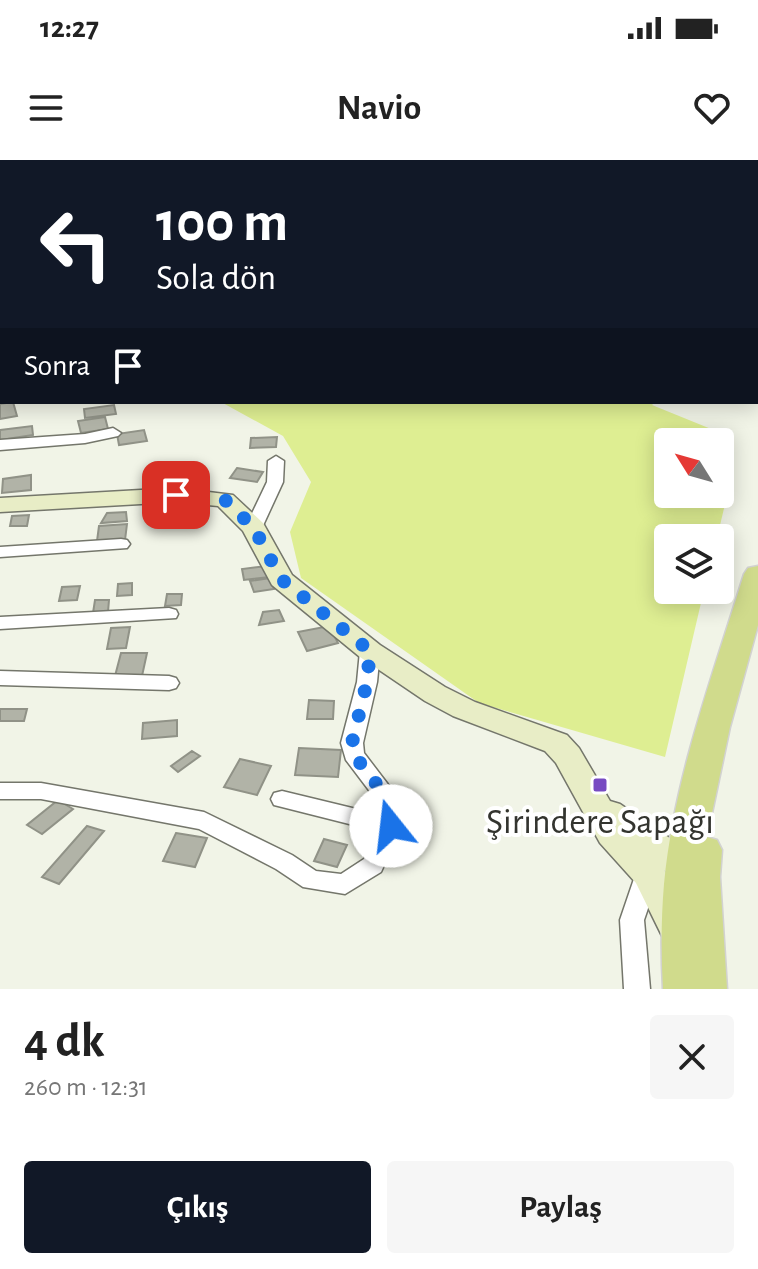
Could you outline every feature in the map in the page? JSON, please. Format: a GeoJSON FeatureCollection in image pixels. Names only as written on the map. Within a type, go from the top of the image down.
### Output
{"type":"FeatureCollection","features":[{"type":"Feature","properties":{"kind":"main road"},"geometry":{"type":"LineString","coordinates":[[683,989],[681,938],[697,787],[755,584]]}},
{"type":"Feature","properties":{"kind":"main road"},"geometry":{"type":"LineString","coordinates":[[707,989],[689,873],[738,691],[755,584]]}},
{"type":"Feature","properties":{"kind":"street"},"geometry":{"type":"LineString","coordinates":[[0,445],[33,440],[93,438],[113,433]]}},
{"type":"Feature","properties":{"kind":"street"},"geometry":{"type":"LineString","coordinates":[[254,528],[275,482],[276,461]]}},
{"type":"Feature","properties":{"kind":"street"},"geometry":{"type":"LineString","coordinates":[[0,505],[176,495],[225,500],[254,528],[281,579],[370,651],[435,694],[464,709],[556,743],[568,756],[612,834],[648,873],[667,904],[681,938]]}},
{"type":"Feature","properties":{"kind":"street"},"geometry":{"type":"LineString","coordinates":[[0,552],[121,544]]}},
{"type":"Feature","properties":{"kind":"street"},"geometry":{"type":"LineString","coordinates":[[0,623],[169,614]]}},
{"type":"Feature","properties":{"kind":"street"},"geometry":{"type":"LineString","coordinates":[[0,791],[41,791],[204,821],[284,862],[311,880],[345,884],[373,865],[391,826],[382,791],[354,755],[352,743],[367,682],[370,651]]}},
{"type":"Feature","properties":{"kind":"street"},"geometry":{"type":"LineString","coordinates":[[0,678],[169,683]]}},
{"type":"Feature","properties":{"kind":"street"},"geometry":{"type":"LineString","coordinates":[[641,836],[650,839],[664,835],[674,827],[697,787]]}},
{"type":"Feature","properties":{"kind":"street"},"geometry":{"type":"LineString","coordinates":[[590,798],[689,873]]}},
{"type":"Feature","properties":{"kind":"street"},"geometry":{"type":"LineString","coordinates":[[282,799],[391,826]]}},
{"type":"Feature","properties":{"kind":"street"},"geometry":{"type":"LineString","coordinates":[[648,873],[689,873]]}},
{"type":"Feature","properties":{"kind":"street"},"geometry":{"type":"LineString","coordinates":[[637,989],[632,920],[648,873]]}},
{"type":"Feature","properties":{"kind":"green space"},"geometry":{"type":"Polygon","coordinates":[[[225,404],[653,404],[709,428],[654,428],[654,508],[724,508],[720,524],[654,524],[654,604],[701,604],[665,757],[479,703],[301,578],[290,532],[311,482],[283,436],[225,404]]]}},
{"type":"Feature","properties":{"kind":"building"},"geometry":{"type":"Polygon","coordinates":[[[0,404],[14,404],[17,416],[0,419],[0,404]]]}},
{"type":"Feature","properties":{"kind":"building"},"geometry":{"type":"Polygon","coordinates":[[[114,405],[116,414],[85,418],[84,409],[114,405]]]}},
{"type":"Feature","properties":{"kind":"building"},"geometry":{"type":"Polygon","coordinates":[[[105,417],[108,429],[81,433],[78,421],[105,417]]]}},
{"type":"Feature","properties":{"kind":"building"},"geometry":{"type":"Polygon","coordinates":[[[32,426],[33,435],[0,440],[0,430],[32,426]]]}},
{"type":"Feature","properties":{"kind":"building"},"geometry":{"type":"Polygon","coordinates":[[[144,430],[147,441],[119,445],[117,434],[144,430]]]}},
{"type":"Feature","properties":{"kind":"building"},"geometry":{"type":"Polygon","coordinates":[[[277,437],[276,447],[250,448],[251,438],[277,437]]]}},
{"type":"Feature","properties":{"kind":"building"},"geometry":{"type":"Polygon","coordinates":[[[237,468],[263,472],[257,482],[230,478],[237,468]]]}},
{"type":"Feature","properties":{"kind":"building"},"geometry":{"type":"Polygon","coordinates":[[[31,475],[31,490],[2,493],[3,479],[31,475]]]}},
{"type":"Feature","properties":{"kind":"building"},"geometry":{"type":"Polygon","coordinates":[[[126,512],[127,521],[101,523],[107,513],[126,512]]]}},
{"type":"Feature","properties":{"kind":"building"},"geometry":{"type":"Polygon","coordinates":[[[29,515],[27,526],[10,526],[12,516],[29,515]]]}},
{"type":"Feature","properties":{"kind":"building"},"geometry":{"type":"Polygon","coordinates":[[[127,524],[125,540],[97,541],[99,526],[127,524]]]}},
{"type":"Feature","properties":{"kind":"building"},"geometry":{"type":"Polygon","coordinates":[[[267,566],[270,577],[244,580],[242,569],[267,566]]]}},
{"type":"Feature","properties":{"kind":"building"},"geometry":{"type":"Polygon","coordinates":[[[270,578],[274,589],[254,592],[250,581],[270,578]]]}},
{"type":"Feature","properties":{"kind":"building"},"geometry":{"type":"Polygon","coordinates":[[[132,583],[132,595],[117,596],[118,584],[132,583]]]}},
{"type":"Feature","properties":{"kind":"building"},"geometry":{"type":"Polygon","coordinates":[[[80,586],[77,600],[59,601],[62,587],[80,586]]]}},
{"type":"Feature","properties":{"kind":"building"},"geometry":{"type":"Polygon","coordinates":[[[167,594],[182,594],[181,605],[165,606],[167,594]]]}},
{"type":"Feature","properties":{"kind":"building"},"geometry":{"type":"Polygon","coordinates":[[[95,600],[109,600],[108,612],[93,613],[95,600]]]}},
{"type":"Feature","properties":{"kind":"building"},"geometry":{"type":"Polygon","coordinates":[[[279,610],[284,621],[259,625],[263,612],[279,610]]]}},
{"type":"Feature","properties":{"kind":"building"},"geometry":{"type":"Polygon","coordinates":[[[329,626],[338,643],[307,651],[298,632],[329,626]]]}},
{"type":"Feature","properties":{"kind":"building"},"geometry":{"type":"Polygon","coordinates":[[[130,627],[126,648],[107,649],[111,628],[130,627]]]}},
{"type":"Feature","properties":{"kind":"building"},"geometry":{"type":"Polygon","coordinates":[[[121,653],[147,653],[142,676],[115,676],[121,653]]]}},
{"type":"Feature","properties":{"kind":"building"},"geometry":{"type":"Polygon","coordinates":[[[309,700],[334,701],[333,719],[307,719],[309,700]]]}},
{"type":"Feature","properties":{"kind":"building"},"geometry":{"type":"Polygon","coordinates":[[[0,709],[27,709],[24,721],[0,721],[0,709]]]}},
{"type":"Feature","properties":{"kind":"building"},"geometry":{"type":"Polygon","coordinates":[[[177,720],[177,736],[142,739],[143,723],[177,720]]]}},
{"type":"Feature","properties":{"kind":"building"},"geometry":{"type":"Polygon","coordinates":[[[299,748],[341,750],[338,777],[295,775],[299,748]]]}},
{"type":"Feature","properties":{"kind":"building"},"geometry":{"type":"Polygon","coordinates":[[[192,751],[200,756],[178,772],[171,766],[192,751]]]}},
{"type":"Feature","properties":{"kind":"building"},"geometry":{"type":"Polygon","coordinates":[[[240,759],[271,766],[257,795],[224,787],[240,759]]]}},
{"type":"Feature","properties":{"kind":"building"},"geometry":{"type":"Polygon","coordinates":[[[58,800],[73,809],[42,834],[27,825],[58,800]]]}},
{"type":"Feature","properties":{"kind":"building"},"geometry":{"type":"Polygon","coordinates":[[[87,826],[104,831],[59,884],[42,877],[87,826]]]}},
{"type":"Feature","properties":{"kind":"building"},"geometry":{"type":"Polygon","coordinates":[[[176,833],[207,838],[195,867],[163,861],[176,833]]]}},
{"type":"Feature","properties":{"kind":"building"},"geometry":{"type":"Polygon","coordinates":[[[324,839],[347,845],[337,867],[314,861],[324,839]]]}},
{"type":"Feature","properties":{"kind":"place","name":"Şirindere Sapağı"},"geometry":{"type":"Point","coordinates":[600,785]}},
{"type":"Feature","properties":{"kind":"route"},"geometry":{"type":"LineString","coordinates":[[176,495],[225,500],[254,528],[281,579],[370,651],[367,682],[352,743],[354,755],[382,791],[391,826]]}}]}
